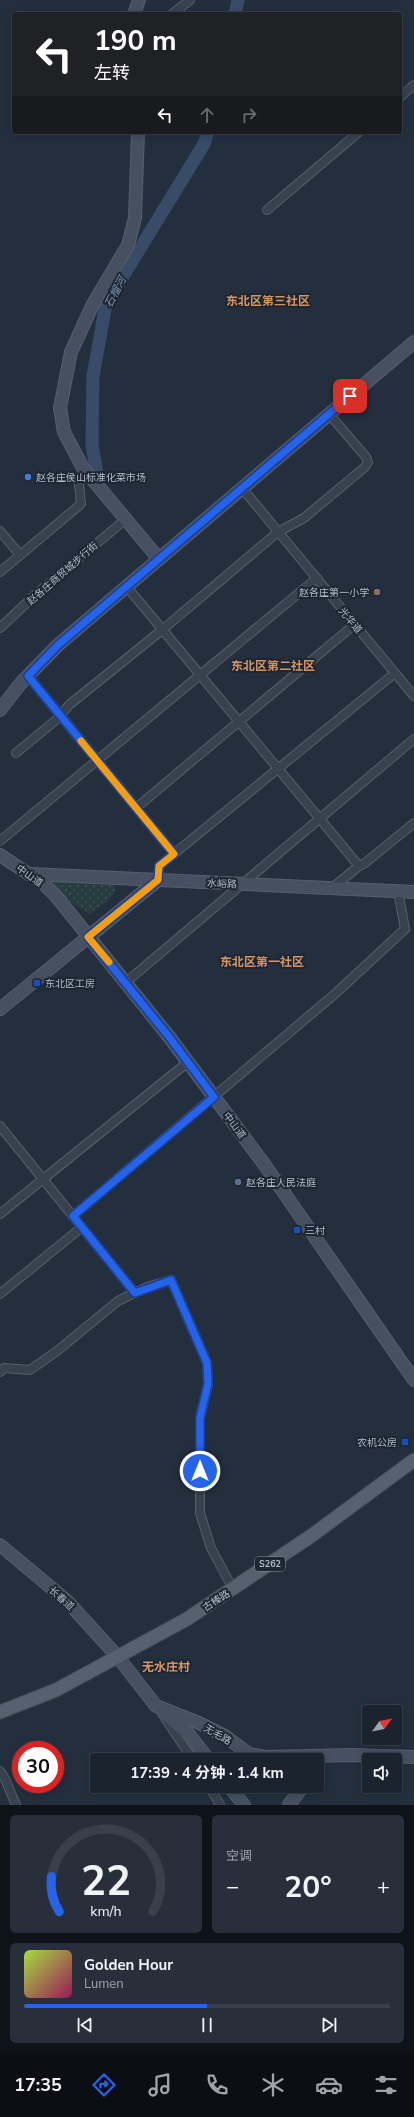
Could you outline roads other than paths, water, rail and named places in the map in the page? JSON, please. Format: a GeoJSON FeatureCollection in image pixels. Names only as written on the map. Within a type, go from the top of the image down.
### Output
{"type":"FeatureCollection","features":[{"type":"Feature","properties":{"kind":"main road","name":"古榛路"},"geometry":{"type":"LineString","coordinates":[[0,1712],[56,1690],[188,1619],[311,1536],[414,1460]]}},
{"type":"Feature","properties":{"kind":"street"},"geometry":{"type":"LineString","coordinates":[[135,12],[139,0]]}},
{"type":"Feature","properties":{"kind":"street"},"geometry":{"type":"LineString","coordinates":[[175,12],[190,0]]}},
{"type":"Feature","properties":{"kind":"street"},"geometry":{"type":"LineString","coordinates":[[402,96],[413,88]]}},
{"type":"Feature","properties":{"kind":"street"},"geometry":{"type":"LineString","coordinates":[[138,134],[135,218],[128,245],[94,304],[70,352],[60,408],[64,432],[86,471],[158,559]]}},
{"type":"Feature","properties":{"kind":"street"},"geometry":{"type":"LineString","coordinates":[[267,210],[357,134]]}},
{"type":"Feature","properties":{"kind":"street"},"geometry":{"type":"LineString","coordinates":[[0,710],[28,676],[58,645],[414,342]]}},
{"type":"Feature","properties":{"kind":"street"},"geometry":{"type":"LineString","coordinates":[[16,753],[60,715],[69,704],[162,630],[278,532],[304,518],[367,464],[366,457],[329,414]]}},
{"type":"Feature","properties":{"kind":"street"},"geometry":{"type":"LineString","coordinates":[[0,572],[81,504],[79,484],[86,471]]}},
{"type":"Feature","properties":{"kind":"street","name":"光华道"},"geometry":{"type":"LineString","coordinates":[[242,488],[414,696]]}},
{"type":"Feature","properties":{"kind":"street","name":"赵各庄商贸城步行街"},"geometry":{"type":"LineString","coordinates":[[0,628],[36,594],[126,519]]}},
{"type":"Feature","properties":{"kind":"street"},"geometry":{"type":"LineString","coordinates":[[0,531],[20,555]]}},
{"type":"Feature","properties":{"kind":"street"},"geometry":{"type":"LineString","coordinates":[[0,840],[317,578]]}},
{"type":"Feature","properties":{"kind":"street"},"geometry":{"type":"LineString","coordinates":[[127,587],[359,866]]}},
{"type":"Feature","properties":{"kind":"street"},"geometry":{"type":"LineString","coordinates":[[136,808],[354,624]]}},
{"type":"Feature","properties":{"kind":"street"},"geometry":{"type":"LineString","coordinates":[[0,1009],[158,880],[159,866],[395,673]]}},
{"type":"Feature","properties":{"kind":"street"},"geometry":{"type":"LineString","coordinates":[[28,676],[174,854]]}},
{"type":"Feature","properties":{"kind":"street"},"geometry":{"type":"LineString","coordinates":[[125,983],[414,739]]}},
{"type":"Feature","properties":{"kind":"street"},"geometry":{"type":"LineString","coordinates":[[332,888],[414,823]]}},
{"type":"Feature","properties":{"kind":"street","name":"中山道"},"geometry":{"type":"LineString","coordinates":[[0,855],[30,874],[56,896],[188,1062],[264,1164],[414,1380]]}},
{"type":"Feature","properties":{"kind":"street","name":"水峪路"},"geometry":{"type":"LineString","coordinates":[[30,874],[414,892]]}},
{"type":"Feature","properties":{"kind":"street"},"geometry":{"type":"LineString","coordinates":[[73,1216],[336,993],[405,928],[398,891]]}},
{"type":"Feature","properties":{"kind":"street"},"geometry":{"type":"LineString","coordinates":[[0,1214],[188,1062]]}},
{"type":"Feature","properties":{"kind":"street"},"geometry":{"type":"LineString","coordinates":[[0,1126],[135,1293]]}},
{"type":"Feature","properties":{"kind":"street"},"geometry":{"type":"LineString","coordinates":[[0,1294],[82,1227]]}},
{"type":"Feature","properties":{"kind":"street"},"geometry":{"type":"LineString","coordinates":[[0,1372],[4,1368],[30,1370],[57,1351],[118,1301],[171,1280],[207,1363],[208,1384],[200,1418],[200,1513],[211,1548],[233,1589]]}},
{"type":"Feature","properties":{"kind":"street","name":"长春道"},"geometry":{"type":"LineString","coordinates":[[0,1546],[67,1601],[118,1656]]}},
{"type":"Feature","properties":{"kind":"street"},"geometry":{"type":"LineString","coordinates":[[118,1656],[156,1706],[188,1753]]}},
{"type":"Feature","properties":{"kind":"street"},"geometry":{"type":"LineString","coordinates":[[156,1706],[187,1732],[204,1753]]}},
{"type":"Feature","properties":{"kind":"street","name":"无毛路"},"geometry":{"type":"LineString","coordinates":[[156,1706],[199,1723],[225,1736],[248,1754],[265,1757],[325,1755],[414,1757]]}},
{"type":"Feature","properties":{"kind":"street"},"geometry":{"type":"LineString","coordinates":[[0,1771],[16,1805]]}},
{"type":"Feature","properties":{"kind":"street"},"geometry":{"type":"LineString","coordinates":[[213,1793],[220,1805]]}},
{"type":"Feature","properties":{"kind":"street"},"geometry":{"type":"LineString","coordinates":[[235,1793],[244,1805]]}},
{"type":"Feature","properties":{"kind":"street"},"geometry":{"type":"LineString","coordinates":[[289,1805],[298,1793]]}},
{"type":"Feature","properties":{"kind":"waterway","name":"石榴河"},"geometry":{"type":"LineString","coordinates":[[235,12],[238,0]]}},
{"type":"Feature","properties":{"kind":"waterway","name":"石榴河"},"geometry":{"type":"LineString","coordinates":[[97,474],[92,445],[93,376],[106,304],[204,144],[207,134]]}},
{"type":"Feature","properties":{"kind":"place","name":"赵各庄侯山标准化菜市场"},"geometry":{"type":"Point","coordinates":[28,477]}},
{"type":"Feature","properties":{"kind":"place","name":"赵各庄第一小学"},"geometry":{"type":"Point","coordinates":[377,592]}},
{"type":"Feature","properties":{"kind":"place","name":"东北区工房"},"geometry":{"type":"Point","coordinates":[37,983]}},
{"type":"Feature","properties":{"kind":"place","name":"赵各庄人民法庭"},"geometry":{"type":"Point","coordinates":[238,1182]}},
{"type":"Feature","properties":{"kind":"place","name":"三村"},"geometry":{"type":"Point","coordinates":[297,1230]}},
{"type":"Feature","properties":{"kind":"place","name":"农机公房"},"geometry":{"type":"Point","coordinates":[405,1442]}},
{"type":"Feature","properties":{"kind":"district","name":"东北区第三社区"},"geometry":{"type":"Point","coordinates":[268,301]}},
{"type":"Feature","properties":{"kind":"district","name":"东北区第二社区"},"geometry":{"type":"Point","coordinates":[273,666]}},
{"type":"Feature","properties":{"kind":"district","name":"东北区第一社区"},"geometry":{"type":"Point","coordinates":[262,962]}},
{"type":"Feature","properties":{"kind":"district","name":"无水庄村"},"geometry":{"type":"Point","coordinates":[166,1667]}}]}
